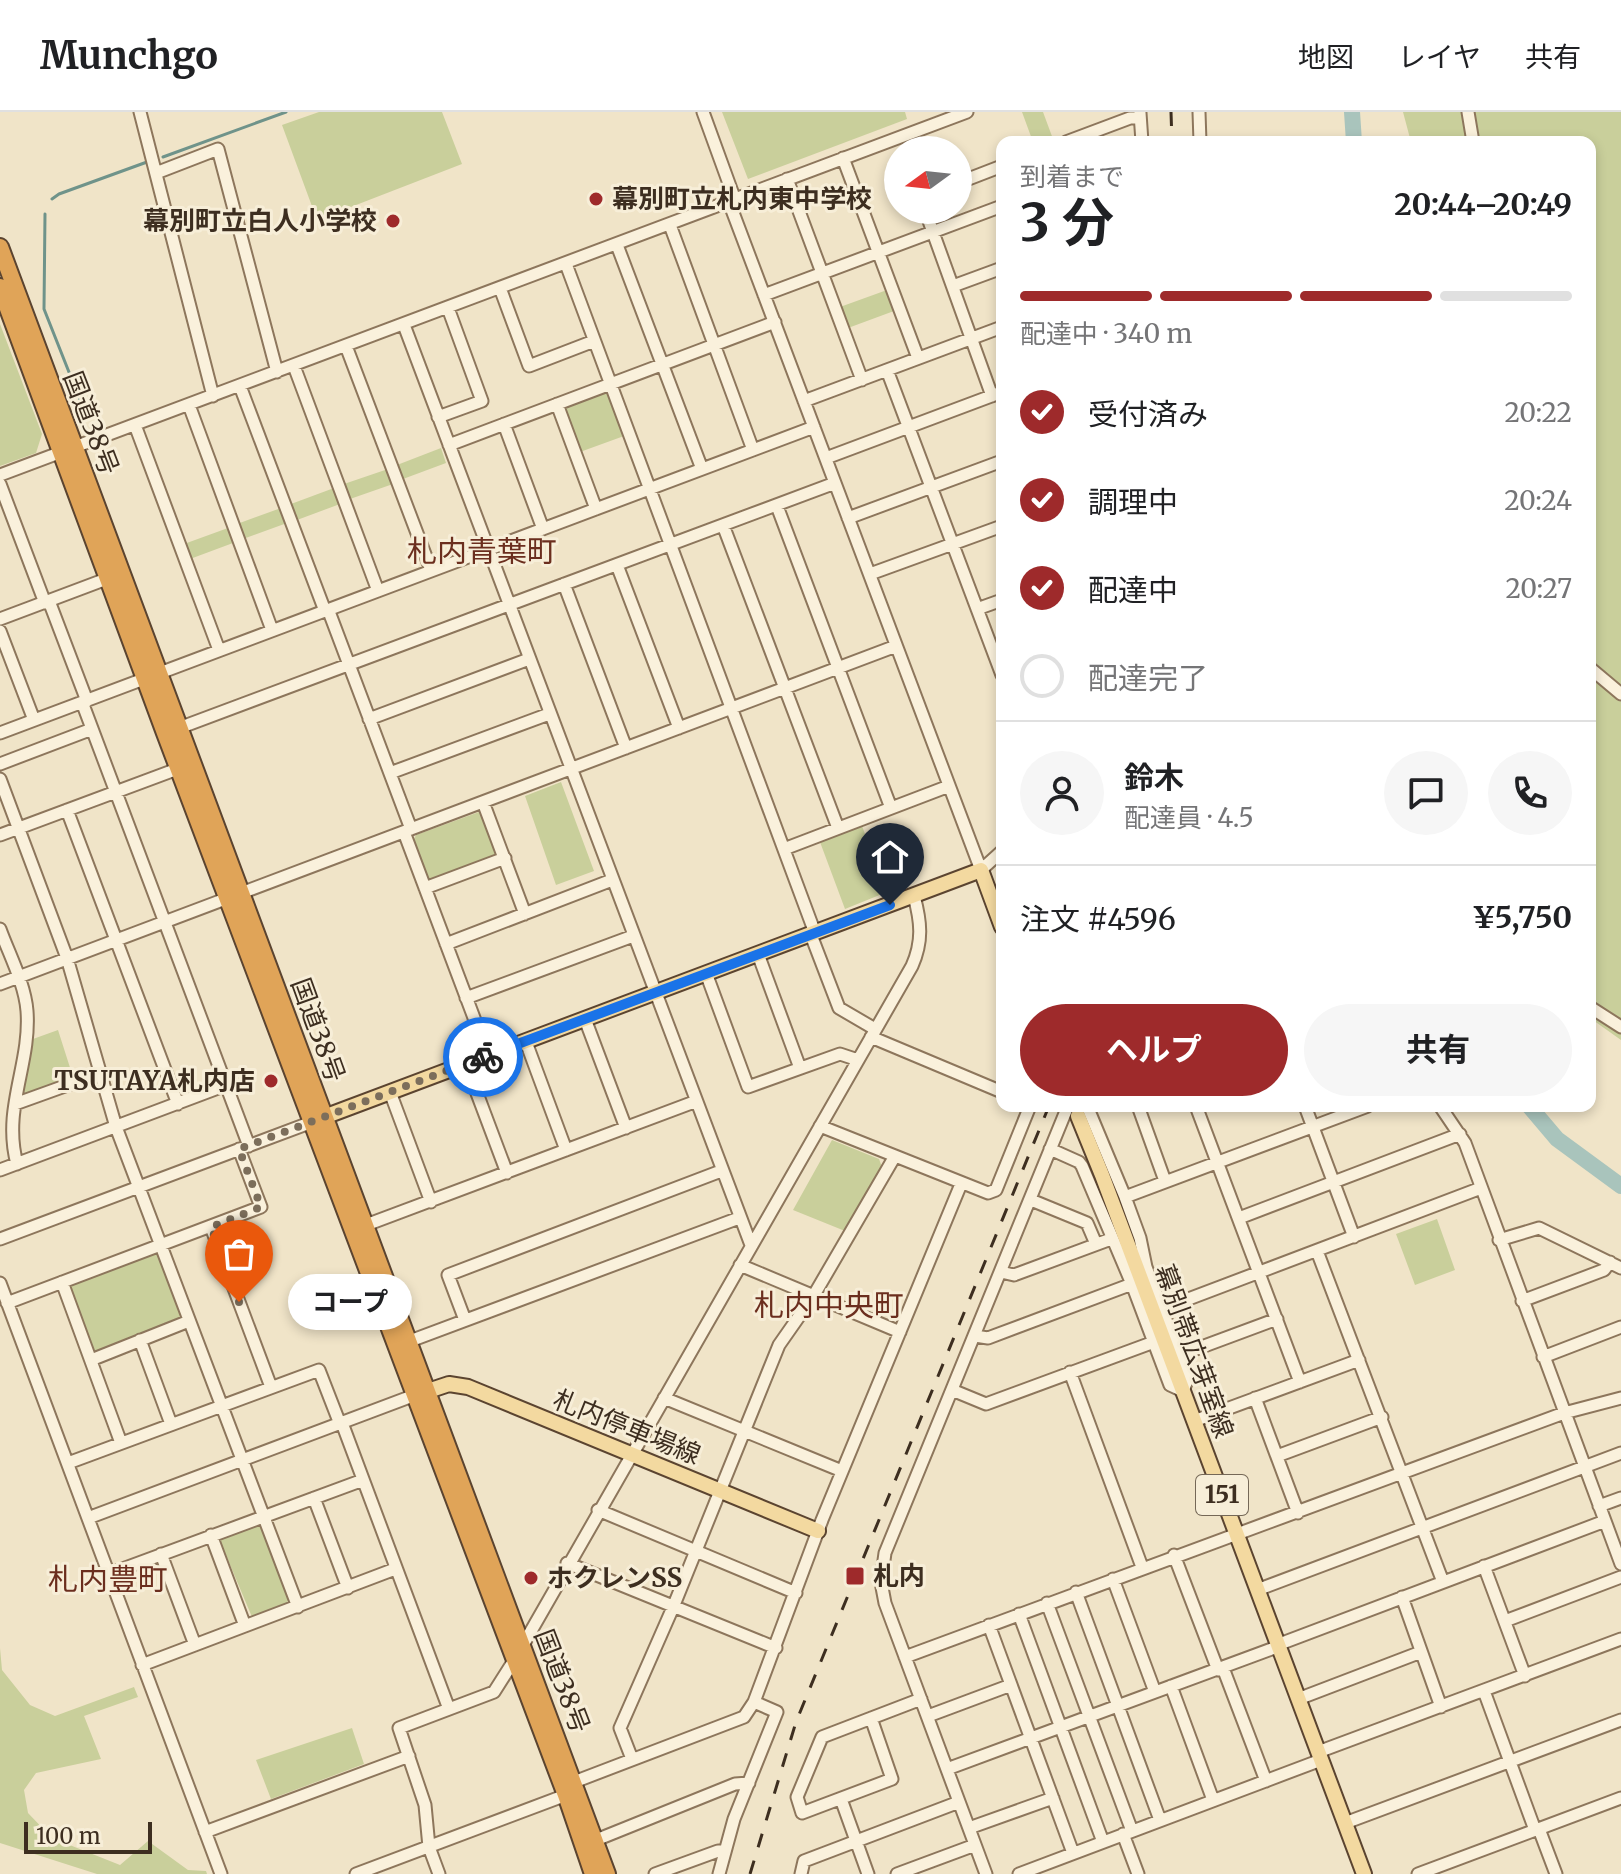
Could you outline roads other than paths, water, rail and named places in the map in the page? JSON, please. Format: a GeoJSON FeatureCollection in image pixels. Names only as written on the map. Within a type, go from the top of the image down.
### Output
{"type":"FeatureCollection","features":[{"type":"Feature","properties":{"kind":"highway","name":"国道38号"},"geometry":{"type":"LineString","coordinates":[[0,247],[109,578],[179,728],[235,895],[570,1788],[593,1874]]}},
{"type":"Feature","properties":{"kind":"highway","name":"国道38号"},"geometry":{"type":"LineString","coordinates":[[0,287],[68,449],[152,675],[180,768],[235,895]]}},
{"type":"Feature","properties":{"kind":"highway","name":"国道38号"},"geometry":{"type":"LineString","coordinates":[[319,1120],[366,1225],[403,1344]]}},
{"type":"Feature","properties":{"kind":"highway","name":"国道38号"},"geometry":{"type":"LineString","coordinates":[[570,1788],[596,1840],[607,1874]]}},
{"type":"Feature","properties":{"kind":"main road"},"geometry":{"type":"LineString","coordinates":[[319,1120],[981,870],[996,911]]}},
{"type":"Feature","properties":{"kind":"main road","name":"幕別帯広芽室線"},"geometry":{"type":"LineString","coordinates":[[1079,1112],[1364,1874]]}},
{"type":"Feature","properties":{"kind":"main road","name":"札内停車場線"},"geometry":{"type":"LineString","coordinates":[[422,1393],[449,1384],[468,1387],[818,1531]]}},
{"type":"Feature","properties":{"kind":"street"},"geometry":{"type":"LineString","coordinates":[[140,112],[213,396]]}},
{"type":"Feature","properties":{"kind":"street"},"geometry":{"type":"LineString","coordinates":[[703,112],[764,295],[981,870],[996,856]]}},
{"type":"Feature","properties":{"kind":"street"},"geometry":{"type":"LineString","coordinates":[[1199,112],[1200,136]]}},
{"type":"Feature","properties":{"kind":"street"},"geometry":{"type":"LineString","coordinates":[[1468,112],[1472,136]]}},
{"type":"Feature","properties":{"kind":"street"},"geometry":{"type":"LineString","coordinates":[[917,136],[962,113]]}},
{"type":"Feature","properties":{"kind":"street"},"geometry":{"type":"LineString","coordinates":[[1082,136],[1140,115],[1142,136]]}},
{"type":"Feature","properties":{"kind":"street"},"geometry":{"type":"LineString","coordinates":[[0,475],[843,158],[884,148]]}},
{"type":"Feature","properties":{"kind":"street"},"geometry":{"type":"LineString","coordinates":[[156,173],[218,149],[277,372]]}},
{"type":"Feature","properties":{"kind":"street"},"geometry":{"type":"LineString","coordinates":[[843,158],[918,358]]}},
{"type":"Feature","properties":{"kind":"street"},"geometry":{"type":"LineString","coordinates":[[972,178],[996,168]]}},
{"type":"Feature","properties":{"kind":"street"},"geometry":{"type":"LineString","coordinates":[[787,179],[862,380]]}},
{"type":"Feature","properties":{"kind":"street"},"geometry":{"type":"LineString","coordinates":[[764,295],[996,208]]}},
{"type":"Feature","properties":{"kind":"street"},"geometry":{"type":"LineString","coordinates":[[930,224],[972,338],[996,392]]}},
{"type":"Feature","properties":{"kind":"street"},"geometry":{"type":"LineString","coordinates":[[670,225],[753,450]]}},
{"type":"Feature","properties":{"kind":"street"},"geometry":{"type":"LineString","coordinates":[[617,245],[702,469]]}},
{"type":"Feature","properties":{"kind":"street"},"geometry":{"type":"LineString","coordinates":[[566,264],[784,849],[839,1008],[873,1033],[996,1089]]}},
{"type":"Feature","properties":{"kind":"street"},"geometry":{"type":"LineString","coordinates":[[953,286],[996,270]]}},
{"type":"Feature","properties":{"kind":"street"},"geometry":{"type":"LineString","coordinates":[[500,288],[529,366],[594,341]]}},
{"type":"Feature","properties":{"kind":"street"},"geometry":{"type":"LineString","coordinates":[[438,417],[482,401],[448,308]]}},
{"type":"Feature","properties":{"kind":"street"},"geometry":{"type":"LineString","coordinates":[[449,445],[775,322]]}},
{"type":"Feature","properties":{"kind":"street"},"geometry":{"type":"LineString","coordinates":[[404,325],[694,1102],[751,1245]]}},
{"type":"Feature","properties":{"kind":"street"},"geometry":{"type":"LineString","coordinates":[[804,401],[996,329]]}},
{"type":"Feature","properties":{"kind":"street"},"geometry":{"type":"LineString","coordinates":[[346,346],[431,570]]}},
{"type":"Feature","properties":{"kind":"street"},"geometry":{"type":"LineString","coordinates":[[294,366],[378,591]]}},
{"type":"Feature","properties":{"kind":"street"},"geometry":{"type":"LineString","coordinates":[[887,370],[996,659]]}},
{"type":"Feature","properties":{"kind":"street"},"geometry":{"type":"LineString","coordinates":[[240,386],[390,773],[425,888],[488,1055]]}},
{"type":"Feature","properties":{"kind":"street"},"geometry":{"type":"LineString","coordinates":[[826,458],[996,394]]}},
{"type":"Feature","properties":{"kind":"street"},"geometry":{"type":"LineString","coordinates":[[557,404],[596,509]]}},
{"type":"Feature","properties":{"kind":"street"},"geometry":{"type":"LineString","coordinates":[[189,405],[272,630]]}},
{"type":"Feature","properties":{"kind":"street"},"geometry":{"type":"LineString","coordinates":[[504,424],[543,529]]}},
{"type":"Feature","properties":{"kind":"street"},"geometry":{"type":"LineString","coordinates":[[135,425],[219,650]]}},
{"type":"Feature","properties":{"kind":"street"},"geometry":{"type":"LineString","coordinates":[[0,733],[814,427]]}},
{"type":"Feature","properties":{"kind":"street"},"geometry":{"type":"LineString","coordinates":[[848,518],[996,463]]}},
{"type":"Feature","properties":{"kind":"street"},"geometry":{"type":"LineString","coordinates":[[179,728],[835,483]]}},
{"type":"Feature","properties":{"kind":"street"},"geometry":{"type":"LineString","coordinates":[[0,484],[47,602],[226,1085],[261,1207],[7,1303]]}},
{"type":"Feature","properties":{"kind":"street"},"geometry":{"type":"LineString","coordinates":[[777,506],[891,808]]}},
{"type":"Feature","properties":{"kind":"street"},"geometry":{"type":"LineString","coordinates":[[723,525],[838,828]]}},
{"type":"Feature","properties":{"kind":"street"},"geometry":{"type":"LineString","coordinates":[[870,574],[996,528]]}},
{"type":"Feature","properties":{"kind":"street"},"geometry":{"type":"LineString","coordinates":[[617,565],[679,728]]}},
{"type":"Feature","properties":{"kind":"street"},"geometry":{"type":"LineString","coordinates":[[0,619],[109,578]]}},
{"type":"Feature","properties":{"kind":"street"},"geometry":{"type":"LineString","coordinates":[[564,584],[626,748]]}},
{"type":"Feature","properties":{"kind":"street"},"geometry":{"type":"LineString","coordinates":[[977,609],[996,602]]}},
{"type":"Feature","properties":{"kind":"street"},"geometry":{"type":"LineString","coordinates":[[0,631],[34,720]]}},
{"type":"Feature","properties":{"kind":"street"},"geometry":{"type":"LineString","coordinates":[[0,984],[896,646]]}},
{"type":"Feature","properties":{"kind":"street"},"geometry":{"type":"LineString","coordinates":[[369,719],[529,659]]}},
{"type":"Feature","properties":{"kind":"street"},"geometry":{"type":"LineString","coordinates":[[1596,673],[1621,694]]}},
{"type":"Feature","properties":{"kind":"street"},"geometry":{"type":"LineString","coordinates":[[390,773],[549,714]]}},
{"type":"Feature","properties":{"kind":"street"},"geometry":{"type":"LineString","coordinates":[[0,764],[92,729]]}},
{"type":"Feature","properties":{"kind":"street"},"geometry":{"type":"LineString","coordinates":[[0,835],[180,768]]}},
{"type":"Feature","properties":{"kind":"street"},"geometry":{"type":"LineString","coordinates":[[0,779],[67,958],[116,1127],[298,1607]]}},
{"type":"Feature","properties":{"kind":"street"},"geometry":{"type":"LineString","coordinates":[[784,849],[949,786]]}},
{"type":"Feature","properties":{"kind":"street"},"geometry":{"type":"LineString","coordinates":[[483,802],[525,914]]}},
{"type":"Feature","properties":{"kind":"street"},"geometry":{"type":"LineString","coordinates":[[67,810],[178,1104]]}},
{"type":"Feature","properties":{"kind":"street"},"geometry":{"type":"LineString","coordinates":[[425,888],[505,858]]}},
{"type":"Feature","properties":{"kind":"street"},"geometry":{"type":"LineString","coordinates":[[446,944],[612,880]]}},
{"type":"Feature","properties":{"kind":"street"},"geometry":{"type":"LineString","coordinates":[[439,1874],[429,1847],[425,1805],[399,1728],[494,1692],[918,952],[921,921],[914,896]]}},
{"type":"Feature","properties":{"kind":"street"},"geometry":{"type":"LineString","coordinates":[[0,929],[27,1008],[27,1034],[11,1120],[17,1164]]}},
{"type":"Feature","properties":{"kind":"street"},"geometry":{"type":"LineString","coordinates":[[466,998],[633,936]]}},
{"type":"Feature","properties":{"kind":"street"},"geometry":{"type":"LineString","coordinates":[[758,954],[800,1068]]}},
{"type":"Feature","properties":{"kind":"street"},"geometry":{"type":"LineString","coordinates":[[706,973],[748,1087],[840,1054],[858,1060]]}},
{"type":"Feature","properties":{"kind":"street"},"geometry":{"type":"LineString","coordinates":[[1596,1011],[1621,1027]]}},
{"type":"Feature","properties":{"kind":"street"},"geometry":{"type":"LineString","coordinates":[[585,1019],[626,1128]]}},
{"type":"Feature","properties":{"kind":"street"},"geometry":{"type":"LineString","coordinates":[[526,1042],[566,1150]]}},
{"type":"Feature","properties":{"kind":"street"},"geometry":{"type":"LineString","coordinates":[[466,1064],[507,1173]]}},
{"type":"Feature","properties":{"kind":"street"},"geometry":{"type":"LineString","coordinates":[[15,1104],[101,1073]]}},
{"type":"Feature","properties":{"kind":"street"},"geometry":{"type":"LineString","coordinates":[[0,1170],[226,1085]]}},
{"type":"Feature","properties":{"kind":"street"},"geometry":{"type":"LineString","coordinates":[[390,1092],[431,1202]]}},
{"type":"Feature","properties":{"kind":"street"},"geometry":{"type":"LineString","coordinates":[[366,1225],[694,1102]]}},
{"type":"Feature","properties":{"kind":"street"},"geometry":{"type":"LineString","coordinates":[[820,1126],[988,1193],[996,1190],[1028,1112]]}},
{"type":"Feature","properties":{"kind":"street"},"geometry":{"type":"LineString","coordinates":[[986,1874],[885,1603],[881,1582],[885,1553],[1050,1149],[1076,1112]]}},
{"type":"Feature","properties":{"kind":"street"},"geometry":{"type":"LineString","coordinates":[[1050,1149],[1082,1166],[1170,1385],[1183,1391],[1188,1378],[1146,1267],[1140,1238],[1125,1197],[1080,1112]]}},
{"type":"Feature","properties":{"kind":"street"},"geometry":{"type":"LineString","coordinates":[[1140,1112],[1165,1181]]}},
{"type":"Feature","properties":{"kind":"street"},"geometry":{"type":"LineString","coordinates":[[1199,1112],[1300,1382]]}},
{"type":"Feature","properties":{"kind":"street"},"geometry":{"type":"LineString","coordinates":[[1307,1112],[1354,1237]]}},
{"type":"Feature","properties":{"kind":"street"},"geometry":{"type":"LineString","coordinates":[[1125,1197],[1352,1112]]}},
{"type":"Feature","properties":{"kind":"street"},"geometry":{"type":"LineString","coordinates":[[1444,1112],[1460,1134],[1621,1562]]}},
{"type":"Feature","properties":{"kind":"street"},"geometry":{"type":"LineString","coordinates":[[0,1239],[319,1120]]}},
{"type":"Feature","properties":{"kind":"street"},"geometry":{"type":"LineString","coordinates":[[1239,1218],[1460,1134]]}},
{"type":"Feature","properties":{"kind":"street"},"geometry":{"type":"LineString","coordinates":[[632,1759],[620,1728],[674,1605],[779,1345],[814,1295],[895,1156]]}},
{"type":"Feature","properties":{"kind":"street"},"geometry":{"type":"LineString","coordinates":[[465,1320],[448,1275],[721,1171]]}},
{"type":"Feature","properties":{"kind":"street"},"geometry":{"type":"LineString","coordinates":[[359,1874],[570,1788],[632,1759],[744,1717],[754,1702],[776,1648],[818,1531],[961,1184]]}},
{"type":"Feature","properties":{"kind":"street"},"geometry":{"type":"LineString","coordinates":[[1162,1309],[1481,1188]]}},
{"type":"Feature","properties":{"kind":"street"},"geometry":{"type":"LineString","coordinates":[[1031,1200],[1087,1223],[1096,1244]]}},
{"type":"Feature","properties":{"kind":"street"},"geometry":{"type":"LineString","coordinates":[[403,1344],[739,1218]]}},
{"type":"Feature","properties":{"kind":"street"},"geometry":{"type":"LineString","coordinates":[[211,1227],[271,1387]]}},
{"type":"Feature","properties":{"kind":"street"},"geometry":{"type":"LineString","coordinates":[[1499,1240],[1539,1228],[1615,1265]]}},
{"type":"Feature","properties":{"kind":"street"},"geometry":{"type":"LineString","coordinates":[[1001,1272],[1014,1275],[1111,1239]]}},
{"type":"Feature","properties":{"kind":"street"},"geometry":{"type":"LineString","coordinates":[[1317,1251],[1443,1582]]}},
{"type":"Feature","properties":{"kind":"street"},"geometry":{"type":"LineString","coordinates":[[740,1265],[900,1332]]}},
{"type":"Feature","properties":{"kind":"street"},"geometry":{"type":"LineString","coordinates":[[1522,1301],[1615,1265]]}},
{"type":"Feature","properties":{"kind":"street"},"geometry":{"type":"LineString","coordinates":[[62,1282],[121,1443]]}},
{"type":"Feature","properties":{"kind":"street"},"geometry":{"type":"LineString","coordinates":[[0,1283],[221,1874]]}},
{"type":"Feature","properties":{"kind":"street"},"geometry":{"type":"LineString","coordinates":[[975,1336],[988,1338],[1132,1284]]}},
{"type":"Feature","properties":{"kind":"street"},"geometry":{"type":"LineString","coordinates":[[1180,1355],[1277,1319]]}},
{"type":"Feature","properties":{"kind":"street"},"geometry":{"type":"LineString","coordinates":[[91,1360],[189,1321]]}},
{"type":"Feature","properties":{"kind":"street"},"geometry":{"type":"LineString","coordinates":[[1543,1357],[1621,1327]]}},
{"type":"Feature","properties":{"kind":"street"},"geometry":{"type":"LineString","coordinates":[[140,1340],[171,1424]]}},
{"type":"Feature","properties":{"kind":"street"},"geometry":{"type":"LineString","coordinates":[[952,1390],[986,1404],[1154,1342]]}},
{"type":"Feature","properties":{"kind":"street"},"geometry":{"type":"LineString","coordinates":[[1194,1421],[1359,1360]]}},
{"type":"Feature","properties":{"kind":"street"},"geometry":{"type":"LineString","coordinates":[[68,1463],[319,1370],[449,1709]]}},
{"type":"Feature","properties":{"kind":"street"},"geometry":{"type":"LineString","coordinates":[[1070,1372],[1142,1567]]}},
{"type":"Feature","properties":{"kind":"street"},"geometry":{"type":"LineString","coordinates":[[88,1518],[422,1393]]}},
{"type":"Feature","properties":{"kind":"street"},"geometry":{"type":"LineString","coordinates":[[905,1657],[1174,1555],[1298,1513],[1564,1413],[1621,1396]]}},
{"type":"Feature","properties":{"kind":"street"},"geometry":{"type":"LineString","coordinates":[[664,1398],[842,1471]]}},
{"type":"Feature","properties":{"kind":"street"},"geometry":{"type":"LineString","coordinates":[[1255,1398],[1298,1513]]}},
{"type":"Feature","properties":{"kind":"street"},"geometry":{"type":"LineString","coordinates":[[1277,1456],[1382,1417]]}},
{"type":"Feature","properties":{"kind":"street"},"geometry":{"type":"LineString","coordinates":[[1257,1590],[1621,1453]]}},
{"type":"Feature","properties":{"kind":"street"},"geometry":{"type":"LineString","coordinates":[[109,1574],[363,1480]]}},
{"type":"Feature","properties":{"kind":"street"},"geometry":{"type":"LineString","coordinates":[[314,1498],[348,1588]]}},
{"type":"Feature","properties":{"kind":"street"},"geometry":{"type":"LineString","coordinates":[[1599,1506],[1621,1498]]}},
{"type":"Feature","properties":{"kind":"street"},"geometry":{"type":"LineString","coordinates":[[598,1510],[796,1593]]}},
{"type":"Feature","properties":{"kind":"street"},"geometry":{"type":"LineString","coordinates":[[947,1769],[1220,1669],[1605,1521]]}},
{"type":"Feature","properties":{"kind":"street"},"geometry":{"type":"LineString","coordinates":[[211,1535],[245,1626]]}},
{"type":"Feature","properties":{"kind":"street"},"geometry":{"type":"LineString","coordinates":[[161,1554],[195,1645]]}},
{"type":"Feature","properties":{"kind":"street"},"geometry":{"type":"LineString","coordinates":[[1174,1555],[1266,1781]]}},
{"type":"Feature","properties":{"kind":"street"},"geometry":{"type":"LineString","coordinates":[[567,1563],[776,1648]]}},
{"type":"Feature","properties":{"kind":"street"},"geometry":{"type":"LineString","coordinates":[[1484,1566],[1525,1676]]}},
{"type":"Feature","properties":{"kind":"street"},"geometry":{"type":"LineString","coordinates":[[142,1665],[395,1569]]}},
{"type":"Feature","properties":{"kind":"street"},"geometry":{"type":"LineString","coordinates":[[1505,1621],[1621,1577]]}},
{"type":"Feature","properties":{"kind":"street"},"geometry":{"type":"LineString","coordinates":[[1113,1579],[1155,1692]]}},
{"type":"Feature","properties":{"kind":"street"},"geometry":{"type":"LineString","coordinates":[[1076,1592],[1160,1820]]}},
{"type":"Feature","properties":{"kind":"street"},"geometry":{"type":"LineString","coordinates":[[1402,1597],[1441,1707]]}},
{"type":"Feature","properties":{"kind":"street"},"geometry":{"type":"LineString","coordinates":[[1047,1603],[1090,1717],[1128,1832],[1138,1874]]}},
{"type":"Feature","properties":{"kind":"street"},"geometry":{"type":"LineString","coordinates":[[1019,1614],[1103,1842]]}},
{"type":"Feature","properties":{"kind":"street"},"geometry":{"type":"LineString","coordinates":[[989,1625],[1073,1853]]}},
{"type":"Feature","properties":{"kind":"street"},"geometry":{"type":"LineString","coordinates":[[1019,1874],[1266,1781],[1441,1707],[1621,1639]]}},
{"type":"Feature","properties":{"kind":"street"},"geometry":{"type":"LineString","coordinates":[[1298,1699],[1421,1652]]}},
{"type":"Feature","properties":{"kind":"street"},"geometry":{"type":"LineString","coordinates":[[928,1716],[1011,1685]]}},
{"type":"Feature","properties":{"kind":"street"},"geometry":{"type":"LineString","coordinates":[[1171,1686],[1213,1800]]}},
{"type":"Feature","properties":{"kind":"street"},"geometry":{"type":"LineString","coordinates":[[1484,1691],[1556,1874]]}},
{"type":"Feature","properties":{"kind":"street"},"geometry":{"type":"LineString","coordinates":[[871,1718],[892,1779],[802,1813],[797,1797],[822,1737],[871,1718],[921,1699]]}},
{"type":"Feature","properties":{"kind":"street"},"geometry":{"type":"LineString","coordinates":[[719,1874],[749,1783],[777,1712],[754,1702]]}},
{"type":"Feature","properties":{"kind":"street"},"geometry":{"type":"LineString","coordinates":[[1345,1823],[1621,1720]]}},
{"type":"Feature","properties":{"kind":"street"},"geometry":{"type":"LineString","coordinates":[[205,1832],[409,1756]]}},
{"type":"Feature","properties":{"kind":"street"},"geometry":{"type":"LineString","coordinates":[[596,1840],[735,1784],[749,1783]]}},
{"type":"Feature","properties":{"kind":"street"},"geometry":{"type":"LineString","coordinates":[[969,1828],[1053,1798]]}},
{"type":"Feature","properties":{"kind":"street"},"geometry":{"type":"LineString","coordinates":[[1418,1874],[1621,1798]]}},
{"type":"Feature","properties":{"kind":"street"},"geometry":{"type":"LineString","coordinates":[[841,1799],[868,1874]]}},
{"type":"Feature","properties":{"kind":"street"},"geometry":{"type":"LineString","coordinates":[[801,1874],[804,1861],[959,1802]]}},
{"type":"Feature","properties":{"kind":"street"},"geometry":{"type":"LineString","coordinates":[[897,1874],[975,1845]]}},
{"type":"Feature","properties":{"kind":"street"},"geometry":{"type":"LineString","coordinates":[[655,1874],[725,1851]]}},
{"type":"Feature","properties":{"kind":"waterway"},"geometry":{"type":"LineString","coordinates":[[163,157],[286,112]]}},
{"type":"Feature","properties":{"kind":"waterway"},"geometry":{"type":"LineString","coordinates":[[1352,112],[1354,136]]}},
{"type":"Feature","properties":{"kind":"waterway"},"geometry":{"type":"LineString","coordinates":[[52,199],[147,162]]}},
{"type":"Feature","properties":{"kind":"waterway"},"geometry":{"type":"LineString","coordinates":[[45,214],[44,309],[82,405]]}},
{"type":"Feature","properties":{"kind":"waterway"},"geometry":{"type":"LineString","coordinates":[[1534,1112],[1557,1139],[1621,1186]]}},
{"type":"Feature","properties":{"kind":"railway"},"geometry":{"type":"LineString","coordinates":[[1171,112],[1172,136]]}},
{"type":"Feature","properties":{"kind":"railway"},"geometry":{"type":"LineString","coordinates":[[750,1874],[796,1722],[1047,1112]]}},
{"type":"Feature","properties":{"kind":"place","name":"幕別町立札内東中学校"},"geometry":{"type":"Point","coordinates":[596,199]}},
{"type":"Feature","properties":{"kind":"place","name":"幕別町立白人小学校"},"geometry":{"type":"Point","coordinates":[393,221]}},
{"type":"Feature","properties":{"kind":"place","name":"TSUTAYA札内店"},"geometry":{"type":"Point","coordinates":[271,1081]}},
{"type":"Feature","properties":{"kind":"place","name":"コープ"},"geometry":{"type":"Point","coordinates":[239,1302]}},
{"type":"Feature","properties":{"kind":"place","name":"札内"},"geometry":{"type":"Point","coordinates":[855,1576]}},
{"type":"Feature","properties":{"kind":"place","name":"ホクレンSS"},"geometry":{"type":"Point","coordinates":[531,1578]}},
{"type":"Feature","properties":{"kind":"district","name":"札内青葉町"},"geometry":{"type":"Point","coordinates":[482,552]}},
{"type":"Feature","properties":{"kind":"district","name":"札内中央町"},"geometry":{"type":"Point","coordinates":[829,1306]}},
{"type":"Feature","properties":{"kind":"district","name":"札内豊町"},"geometry":{"type":"Point","coordinates":[108,1580]}}]}
